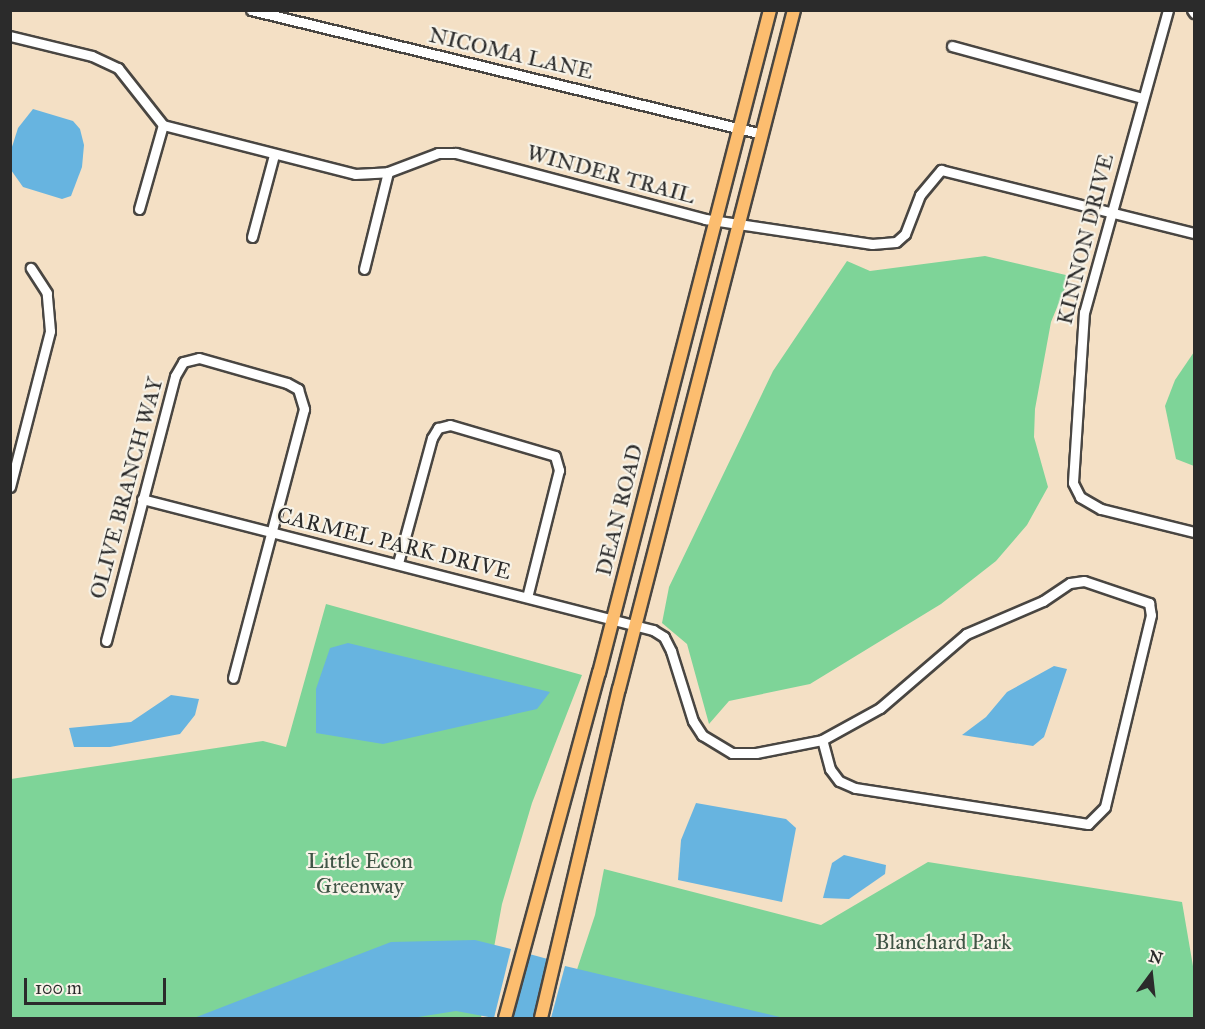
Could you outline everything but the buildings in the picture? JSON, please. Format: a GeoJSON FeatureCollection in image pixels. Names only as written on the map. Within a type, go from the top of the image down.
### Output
{"type":"FeatureCollection","features":[{"type":"Feature","properties":{"kind":"main road","name":"DEAN ROAD"},"geometry":{"type":"LineString","coordinates":[[505,1018],[613,619],[770,10]]}},
{"type":"Feature","properties":{"kind":"main road","name":"DEAN ROAD"},"geometry":{"type":"LineString","coordinates":[[541,1018],[636,625],[794,10]]}},
{"type":"Feature","properties":{"kind":"street","name":"NICOMA LANE"},"geometry":{"type":"LineString","coordinates":[[250,10],[762,134]]}},
{"type":"Feature","properties":{"kind":"street","name":"KINNON DRIVE"},"geometry":{"type":"LineString","coordinates":[[1168,10],[1110,215],[1079,346],[1072,483],[1080,497],[1101,509],[1194,532]]}},
{"type":"Feature","properties":{"kind":"street"},"geometry":{"type":"LineString","coordinates":[[10,36],[92,56],[118,68],[163,125],[139,209]]}},
{"type":"Feature","properties":{"kind":"street"},"geometry":{"type":"LineString","coordinates":[[951,46],[1142,98]]}},
{"type":"Feature","properties":{"kind":"street","name":"WINDER TRAIL"},"geometry":{"type":"LineString","coordinates":[[163,125],[355,174],[388,172],[438,153],[456,153],[716,221],[872,244],[896,242],[911,222],[927,182],[941,171],[1110,215],[1194,233]]}},
{"type":"Feature","properties":{"kind":"street"},"geometry":{"type":"LineString","coordinates":[[252,237],[274,154]]}},
{"type":"Feature","properties":{"kind":"street"},"geometry":{"type":"LineString","coordinates":[[364,269],[388,172]]}},
{"type":"Feature","properties":{"kind":"street"},"geometry":{"type":"LineString","coordinates":[[10,487],[50,331],[47,293],[32,268]]}},
{"type":"Feature","properties":{"kind":"street","name":"OLIVE BRANCH WAY"},"geometry":{"type":"LineString","coordinates":[[106,641],[175,376],[183,362],[199,358],[287,382],[298,388],[304,409],[269,532]]}},
{"type":"Feature","properties":{"kind":"street"},"geometry":{"type":"LineString","coordinates":[[398,563],[432,438],[438,428],[450,425],[555,456],[559,470],[528,597]]}},
{"type":"Feature","properties":{"kind":"street","name":"CARMEL PARK DRIVE"},"geometry":{"type":"LineString","coordinates":[[142,499],[636,625],[663,637],[693,721],[717,747],[732,753],[756,753],[822,740],[880,708],[966,634],[1042,601],[1070,583],[1084,581],[1149,603],[1151,615],[1105,807],[1088,825],[855,788],[839,781],[830,768],[822,740]]}},
{"type":"Feature","properties":{"kind":"street"},"geometry":{"type":"LineString","coordinates":[[233,678],[269,532]]}},
{"type":"Feature","properties":{"kind":"green space"},"geometry":{"type":"Polygon","coordinates":[[[985,256],[1070,276],[1051,322],[1035,409],[1034,437],[1048,487],[1027,525],[996,561],[941,604],[810,684],[729,701],[709,724],[687,644],[662,623],[669,587],[773,371],[847,261],[870,271],[985,256]]]}},
{"type":"Feature","properties":{"kind":"green space"},"geometry":{"type":"Polygon","coordinates":[[[1194,352],[1194,466],[1176,459],[1165,406],[1175,380],[1194,352]]]}},
{"type":"Feature","properties":{"kind":"green space","name":"Little Econ Greenway"},"geometry":{"type":"Polygon","coordinates":[[[326,604],[582,675],[532,803],[502,904],[481,1018],[11,1018],[11,779],[263,741],[286,747],[326,604]]]}},
{"type":"Feature","properties":{"kind":"green space","name":"Blanchard Park"},"geometry":{"type":"Polygon","coordinates":[[[928,862],[1182,902],[1194,972],[1194,1018],[561,1018],[595,915],[604,869],[821,925],[928,862]]]}},
{"type":"Feature","properties":{"kind":"water"},"geometry":{"type":"Polygon","coordinates":[[[33,109],[73,121],[80,129],[84,145],[82,167],[71,196],[62,199],[23,187],[11,170],[11,150],[18,128],[33,109]]]}},
{"type":"Feature","properties":{"kind":"water"},"geometry":{"type":"Polygon","coordinates":[[[348,643],[550,692],[537,709],[383,744],[316,733],[316,689],[330,648],[348,643]]]}},
{"type":"Feature","properties":{"kind":"water"},"geometry":{"type":"Polygon","coordinates":[[[1054,666],[1067,669],[1044,737],[1033,746],[962,735],[986,717],[1007,692],[1054,666]]]}},
{"type":"Feature","properties":{"kind":"water"},"geometry":{"type":"Polygon","coordinates":[[[171,695],[199,699],[195,715],[180,734],[110,747],[74,747],[69,728],[131,722],[171,695]]]}},
{"type":"Feature","properties":{"kind":"water"},"geometry":{"type":"Polygon","coordinates":[[[696,803],[786,819],[796,828],[782,902],[678,880],[681,840],[696,803]]]}},
{"type":"Feature","properties":{"kind":"water"},"geometry":{"type":"Polygon","coordinates":[[[844,855],[886,865],[885,874],[849,899],[823,898],[832,863],[844,855]]]}},
{"type":"Feature","properties":{"kind":"water"},"geometry":{"type":"Polygon","coordinates":[[[475,940],[511,949],[494,1018],[456,1011],[412,1018],[194,1018],[391,942],[475,940]]]}},
{"type":"Feature","properties":{"kind":"water"},"geometry":{"type":"Polygon","coordinates":[[[522,952],[555,961],[541,1018],[505,1018],[522,952]]]}},
{"type":"Feature","properties":{"kind":"water"},"geometry":{"type":"Polygon","coordinates":[[[565,966],[784,1018],[551,1018],[565,966]]]}}]}
